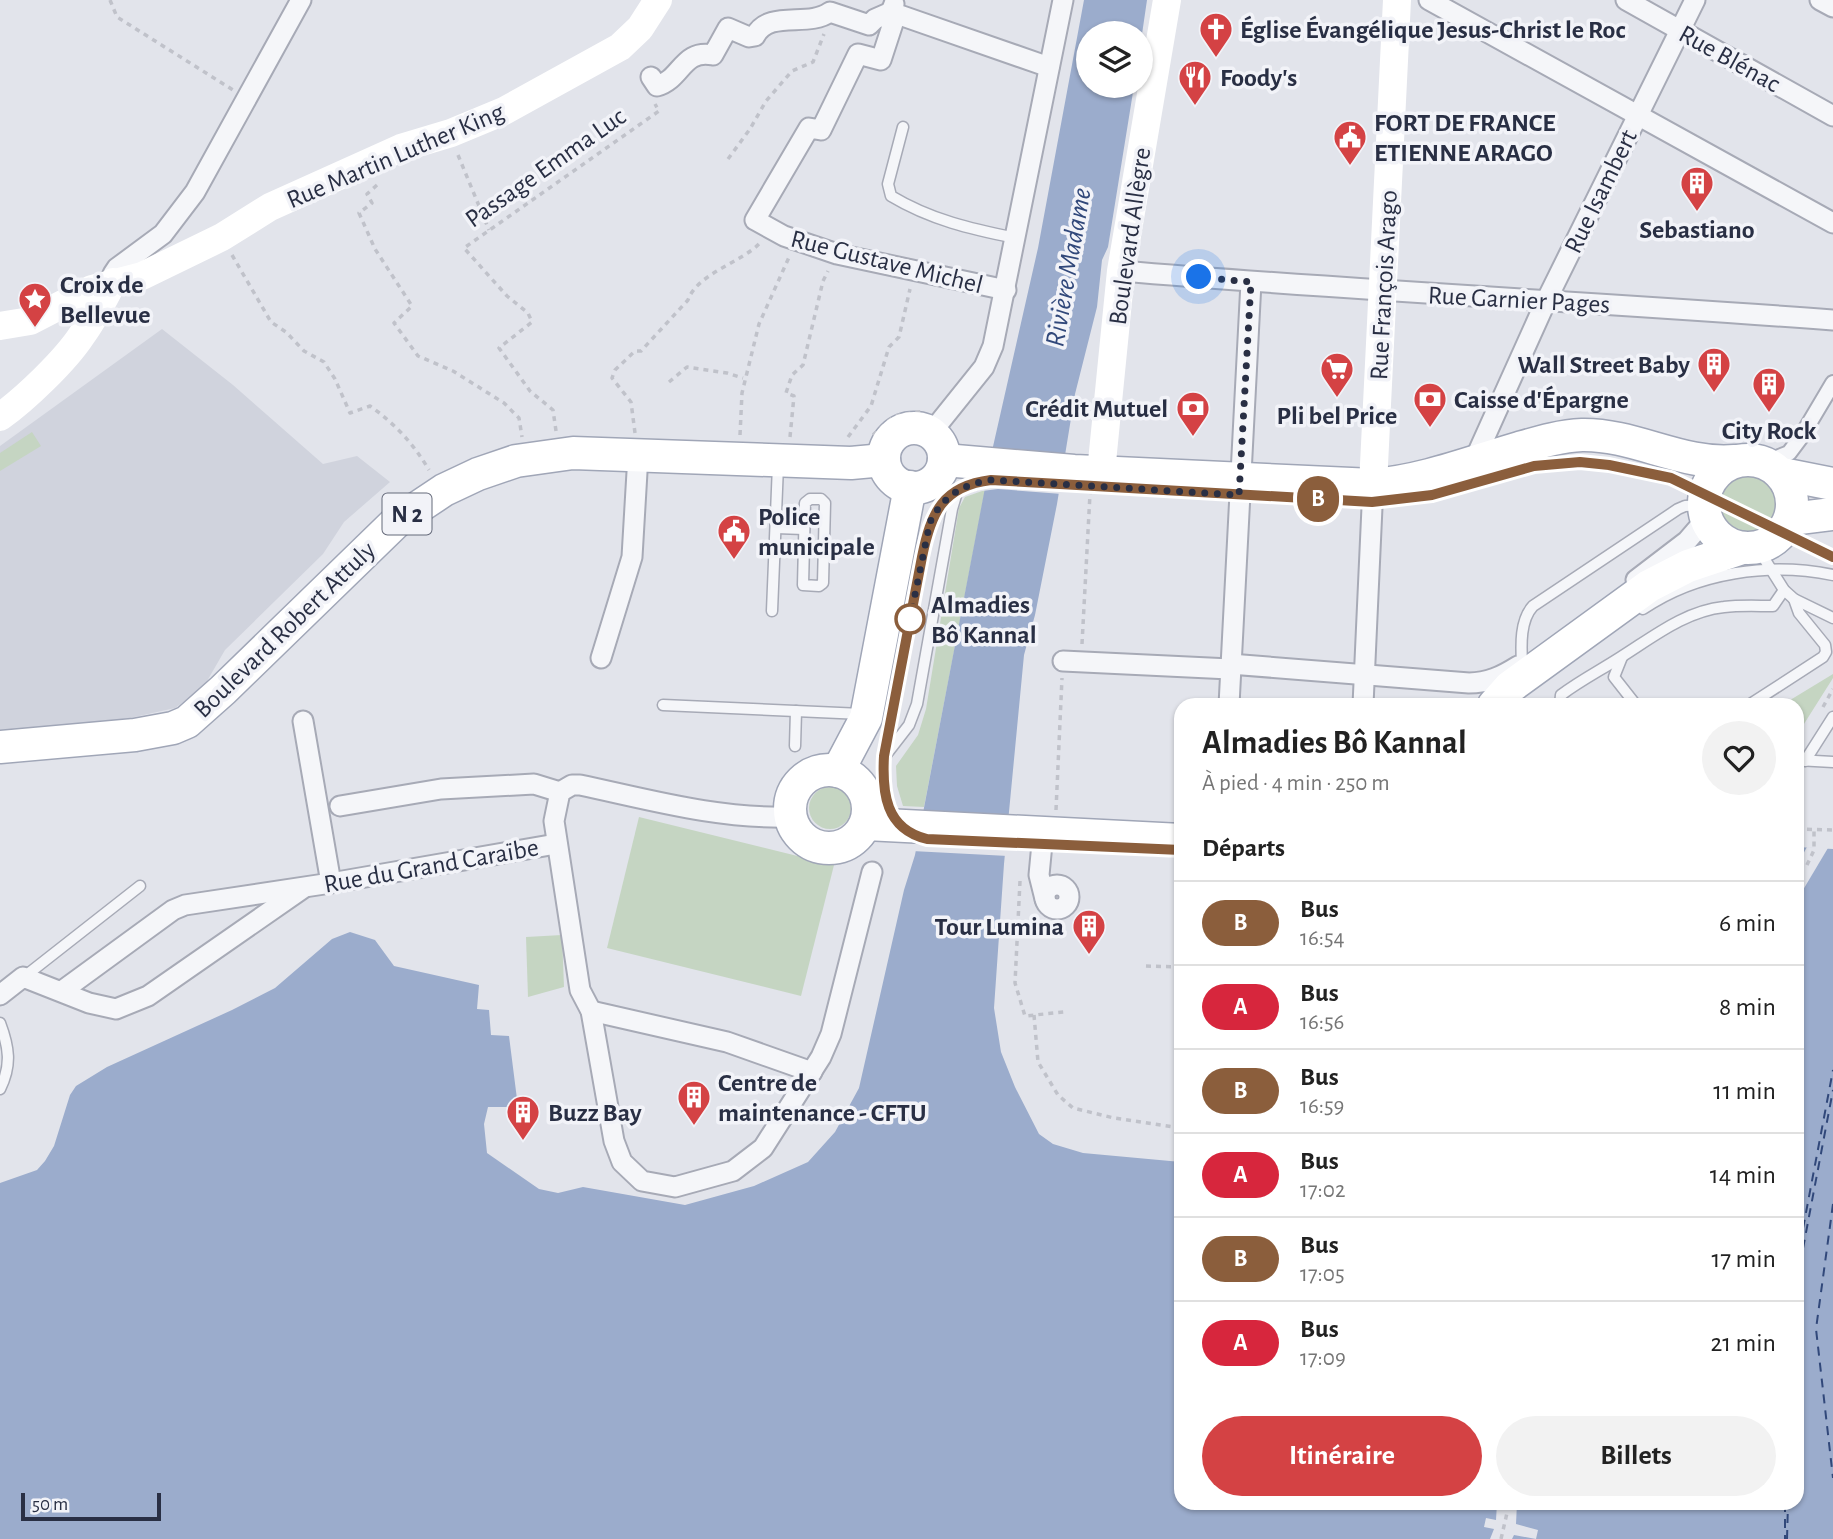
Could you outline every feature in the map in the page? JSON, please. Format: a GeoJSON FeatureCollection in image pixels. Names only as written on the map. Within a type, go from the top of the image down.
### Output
{"type":"FeatureCollection","features":[{"type":"Feature","properties":{"kind":"main road","name":"Rue Martin Luther King"},"geometry":{"type":"LineString","coordinates":[[0,326],[30,320],[92,289],[142,276],[222,237],[270,207],[401,148],[451,133],[526,99],[620,47],[640,28],[658,0]]}},
{"type":"Feature","properties":{"kind":"main road","name":"Boulevard Allègre"},"geometry":{"type":"LineString","coordinates":[[1088,478],[1167,0]]}},
{"type":"Feature","properties":{"kind":"main road","name":"Rue François Arago"},"geometry":{"type":"LineString","coordinates":[[1372,494],[1397,0]]}},
{"type":"Feature","properties":{"kind":"main road"},"geometry":{"type":"LineString","coordinates":[[0,417],[16,406],[81,337],[113,282]]}},
{"type":"Feature","properties":{"kind":"main road"},"geometry":{"type":"LineString","coordinates":[[936,434],[937,478],[929,484],[910,487],[902,485],[890,475],[876,451],[895,435],[912,428],[936,434],[979,473],[1372,494],[1555,438],[1581,435],[1618,438],[1702,461],[1760,461],[1833,484]]}},
{"type":"Feature","properties":{"kind":"main road","name":"Boulevard Robert Attuly"},"geometry":{"type":"LineString","coordinates":[[0,747],[135,735],[173,728],[187,722],[397,522],[444,490],[478,474],[516,461],[637,447],[784,454],[851,463],[876,451]]}},
{"type":"Feature","properties":{"kind":"main road"},"geometry":{"type":"LineString","coordinates":[[1735,461],[1715,474],[1705,506],[1719,538],[1769,543]]}},
{"type":"Feature","properties":{"kind":"main road"},"geometry":{"type":"LineString","coordinates":[[1769,543],[1792,496],[1781,466]]}},
{"type":"Feature","properties":{"kind":"main road"},"geometry":{"type":"LineString","coordinates":[[910,487],[866,714],[853,747],[832,767],[812,774],[801,782],[794,792],[785,818],[803,838],[813,845],[826,848],[850,843],[864,832],[913,831],[1012,837],[1174,840]]}},
{"type":"Feature","properties":{"kind":"main road"},"geometry":{"type":"LineString","coordinates":[[1500,698],[1510,687],[1649,586],[1688,566],[1769,543],[1833,514]]}},
{"type":"Feature","properties":{"kind":"main road"},"geometry":{"type":"LineString","coordinates":[[832,767],[851,777],[861,786],[867,798],[869,811],[864,832]]}},
{"type":"Feature","properties":{"kind":"street"},"geometry":{"type":"LineString","coordinates":[[113,282],[113,274],[117,268],[163,234],[194,192],[300,0]]}},
{"type":"Feature","properties":{"kind":"street"},"geometry":{"type":"LineString","coordinates":[[936,434],[984,367],[993,346],[1063,0]]}},
{"type":"Feature","properties":{"kind":"street"},"geometry":{"type":"LineString","coordinates":[[1429,0],[1833,223]]}},
{"type":"Feature","properties":{"kind":"street","name":"Rue Blénac"},"geometry":{"type":"LineString","coordinates":[[1626,0],[1833,116]]}},
{"type":"Feature","properties":{"kind":"street","name":"Rue Isambert"},"geometry":{"type":"LineString","coordinates":[[1474,461],[1546,301],[1695,0]]}},
{"type":"Feature","properties":{"kind":"street"},"geometry":{"type":"LineString","coordinates":[[1820,0],[1833,7]]}},
{"type":"Feature","properties":{"kind":"street"},"geometry":{"type":"LineString","coordinates":[[651,77],[657,86],[666,83],[692,56],[702,53],[713,55],[728,28],[749,37],[755,36],[760,27],[772,21],[803,19],[827,15],[830,12],[869,25],[894,9],[1049,67]]}},
{"type":"Feature","properties":{"kind":"street","name":"Rue Gustave Michel"},"geometry":{"type":"LineString","coordinates":[[894,9],[881,60],[858,54],[821,130],[809,128],[755,220],[797,241],[837,254],[1006,290]]}},
{"type":"Feature","properties":{"kind":"street","name":"Rue Garnier Pages"},"geometry":{"type":"LineString","coordinates":[[1121,271],[1833,320]]}},
{"type":"Feature","properties":{"kind":"street"},"geometry":{"type":"LineString","coordinates":[[1229,698],[1251,282]]}},
{"type":"Feature","properties":{"kind":"street"},"geometry":{"type":"LineString","coordinates":[[1781,466],[1833,383]]}},
{"type":"Feature","properties":{"kind":"street"},"geometry":{"type":"LineString","coordinates":[[601,658],[632,557],[637,447]]}},
{"type":"Feature","properties":{"kind":"street"},"geometry":{"type":"LineString","coordinates":[[1363,698],[1372,494]]}},
{"type":"Feature","properties":{"kind":"street"},"geometry":{"type":"LineString","coordinates":[[1062,665],[1230,666],[1478,683],[1499,677],[1522,663],[1687,541],[1705,506]]}},
{"type":"Feature","properties":{"kind":"street"},"geometry":{"type":"LineString","coordinates":[[303,720],[331,883]]}},
{"type":"Feature","properties":{"kind":"street"},"geometry":{"type":"LineString","coordinates":[[340,806],[441,789],[534,784],[560,792],[572,785],[580,785],[703,812],[753,818],[785,818]]}},
{"type":"Feature","properties":{"kind":"street"},"geometry":{"type":"LineString","coordinates":[[560,792],[554,821],[556,844],[580,990],[591,1011],[614,1141],[622,1162],[642,1181],[675,1187],[733,1171],[762,1148],[821,1058],[831,1034],[872,872]]}},
{"type":"Feature","properties":{"kind":"street"},"geometry":{"type":"LineString","coordinates":[[1045,836],[1060,886],[1069,893],[1069,901],[1064,908],[1052,909],[1045,899],[1039,875],[1045,836]]}},
{"type":"Feature","properties":{"kind":"street","name":"Rue du Grand Caraïbe"},"geometry":{"type":"LineString","coordinates":[[62,991],[173,910],[185,905],[556,844]]}},
{"type":"Feature","properties":{"kind":"street","name":"Rue du Grand Caraïbe"},"geometry":{"type":"LineString","coordinates":[[62,991],[105,1007],[126,1007],[148,996],[305,887]]}},
{"type":"Feature","properties":{"kind":"street"},"geometry":{"type":"LineString","coordinates":[[0,996],[23,977],[62,991]]}},
{"type":"Feature","properties":{"kind":"street"},"geometry":{"type":"LineString","coordinates":[[591,1011],[727,1042],[812,1072]]}},
{"type":"Feature","properties":{"kind":"lane"},"geometry":{"type":"LineString","coordinates":[[903,127],[888,184],[891,196],[962,228],[1016,238]]}},
{"type":"Feature","properties":{"kind":"lane"},"geometry":{"type":"LineString","coordinates":[[772,611],[776,528],[784,454]]}},
{"type":"Feature","properties":{"kind":"lane"},"geometry":{"type":"LineString","coordinates":[[1372,494],[1432,495],[1534,466],[1580,462],[1646,471],[1671,478],[1705,506],[1769,543],[1833,575]]}},
{"type":"Feature","properties":{"kind":"lane"},"geometry":{"type":"LineString","coordinates":[[913,831],[892,813],[885,797],[884,756],[927,533],[936,511],[979,473],[1031,482]]}},
{"type":"Feature","properties":{"kind":"lane"},"geometry":{"type":"LineString","coordinates":[[1192,492],[1240,488]]}},
{"type":"Feature","properties":{"kind":"lane"},"geometry":{"type":"LineString","coordinates":[[884,756],[913,717],[958,489]]}},
{"type":"Feature","properties":{"kind":"lane"},"geometry":{"type":"LineString","coordinates":[[807,500],[824,500],[823,583],[819,586],[803,584],[804,530],[807,500]]}},
{"type":"Feature","properties":{"kind":"lane"},"geometry":{"type":"LineString","coordinates":[[1522,663],[1524,623],[1527,612],[1533,606],[1678,509],[1685,506],[1705,506]]}},
{"type":"Feature","properties":{"kind":"lane"},"geometry":{"type":"LineString","coordinates":[[776,528],[804,530]]}},
{"type":"Feature","properties":{"kind":"lane"},"geometry":{"type":"LineString","coordinates":[[1769,543],[1833,557]]}},
{"type":"Feature","properties":{"kind":"lane"},"geometry":{"type":"LineString","coordinates":[[1769,543],[1784,590],[1794,599],[1833,618]]}},
{"type":"Feature","properties":{"kind":"lane"},"geometry":{"type":"LineString","coordinates":[[1632,617],[1654,602],[1704,580],[1735,573],[1769,543]]}},
{"type":"Feature","properties":{"kind":"lane"},"geometry":{"type":"LineString","coordinates":[[1561,698],[1581,680],[1622,657],[1656,633],[1687,618],[1722,607],[1773,606],[1784,590]]}},
{"type":"Feature","properties":{"kind":"lane"},"geometry":{"type":"LineString","coordinates":[[1760,698],[1823,657],[1826,652],[1825,645],[1799,613],[1794,599]]}},
{"type":"Feature","properties":{"kind":"lane"},"geometry":{"type":"LineString","coordinates":[[1622,657],[1614,677],[1630,698]]}},
{"type":"Feature","properties":{"kind":"lane"},"geometry":{"type":"LineString","coordinates":[[663,705],[866,714]]}},
{"type":"Feature","properties":{"kind":"lane"},"geometry":{"type":"LineString","coordinates":[[795,746],[796,711]]}},
{"type":"Feature","properties":{"kind":"lane"},"geometry":{"type":"LineString","coordinates":[[1804,756],[1833,717]]}},
{"type":"Feature","properties":{"kind":"lane"},"geometry":{"type":"LineString","coordinates":[[1804,760],[1833,762]]}},
{"type":"Feature","properties":{"kind":"lane"},"geometry":{"type":"LineString","coordinates":[[1045,836],[1174,849]]}},
{"type":"Feature","properties":{"kind":"lane"},"geometry":{"type":"LineString","coordinates":[[23,977],[140,886]]}},
{"type":"Feature","properties":{"kind":"lane"},"geometry":{"type":"LineString","coordinates":[[0,1023],[9,1051],[6,1077],[0,1089]]}},
{"type":"Feature","properties":{"kind":"path"},"geometry":{"type":"LineString","coordinates":[[110,0],[117,17],[246,98]]}},
{"type":"Feature","properties":{"kind":"path"},"geometry":{"type":"LineString","coordinates":[[728,159],[766,101],[792,71],[813,62],[825,30],[827,15]]}},
{"type":"Feature","properties":{"kind":"path","name":"Passage Emma Luc"},"geometry":{"type":"LineString","coordinates":[[558,440],[553,410],[530,391],[499,348],[532,322],[528,313],[507,296],[464,248],[659,111],[652,100]]}},
{"type":"Feature","properties":{"kind":"path"},"geometry":{"type":"LineString","coordinates":[[451,133],[489,230]]}},
{"type":"Feature","properties":{"kind":"path"},"geometry":{"type":"LineString","coordinates":[[371,161],[378,184],[367,194],[372,203],[359,213],[375,249],[412,306],[394,323],[418,356],[453,371],[504,403],[519,418],[523,446]]}},
{"type":"Feature","properties":{"kind":"path"},"geometry":{"type":"LineString","coordinates":[[637,447],[631,402],[612,378],[615,370],[635,351],[641,351],[701,283],[748,255],[773,231]]}},
{"type":"Feature","properties":{"kind":"path"},"geometry":{"type":"LineString","coordinates":[[222,237],[271,322],[286,332],[304,351],[324,362],[350,413],[370,406],[387,418],[412,443],[430,471]]}},
{"type":"Feature","properties":{"kind":"path"},"geometry":{"type":"LineString","coordinates":[[739,444],[744,378],[759,324],[797,241]]}},
{"type":"Feature","properties":{"kind":"path"},"geometry":{"type":"LineString","coordinates":[[784,454],[794,396],[786,393],[792,375],[803,365],[823,281],[837,254]]}},
{"type":"Feature","properties":{"kind":"path"},"geometry":{"type":"LineString","coordinates":[[848,438],[871,407],[889,347],[899,337],[914,270]]}},
{"type":"Feature","properties":{"kind":"path"},"geometry":{"type":"LineString","coordinates":[[669,382],[687,367],[744,378]]}},
{"type":"Feature","properties":{"kind":"path"},"geometry":{"type":"LineString","coordinates":[[876,451],[884,422],[894,416],[936,434]]}},
{"type":"Feature","properties":{"kind":"path"},"geometry":{"type":"LineString","coordinates":[[1082,645],[1088,478]]}},
{"type":"Feature","properties":{"kind":"path"},"geometry":{"type":"LineString","coordinates":[[1045,836],[1062,665]]}},
{"type":"Feature","properties":{"kind":"path"},"geometry":{"type":"LineString","coordinates":[[832,767],[803,770],[782,801],[785,818],[815,853],[828,856],[851,849],[864,832]]}},
{"type":"Feature","properties":{"kind":"path"},"geometry":{"type":"LineString","coordinates":[[1804,829],[1833,830]]}},
{"type":"Feature","properties":{"kind":"path"},"geometry":{"type":"LineString","coordinates":[[1807,865],[1814,850],[1814,829]]}},
{"type":"Feature","properties":{"kind":"path"},"geometry":{"type":"LineString","coordinates":[[1020,869],[1015,983],[1025,1016],[1065,1012]]}},
{"type":"Feature","properties":{"kind":"path"},"geometry":{"type":"LineString","coordinates":[[1146,966],[1174,967]]}},
{"type":"Feature","properties":{"kind":"path"},"geometry":{"type":"LineString","coordinates":[[1034,1015],[1038,1062],[1058,1095],[1073,1108],[1114,1118],[1174,1127]]}},
{"type":"Feature","properties":{"kind":"path"},"geometry":{"type":"LineString","coordinates":[[1501,1539],[1507,1510]]}},
{"type":"Feature","properties":{"kind":"shaded area"},"geometry":{"type":"Polygon","coordinates":[[[162,329],[233,385],[323,464],[357,456],[390,482],[344,522],[323,554],[225,650],[203,688],[175,708],[130,718],[0,738],[0,446],[162,329]]]}},
{"type":"Feature","properties":{"kind":"green space"},"geometry":{"type":"Polygon","coordinates":[[[32,432],[41,446],[0,471],[0,453],[32,432]]]}},
{"type":"Feature","properties":{"kind":"green space"},"geometry":{"type":"Polygon","coordinates":[[[1749,469],[1770,474],[1782,486],[1785,502],[1781,524],[1715,492],[1730,475],[1749,469]]]}},
{"type":"Feature","properties":{"kind":"green space"},"geometry":{"type":"Polygon","coordinates":[[[985,490],[924,807],[903,806],[897,786],[896,766],[918,735],[926,709],[959,508],[965,497],[985,490]]]}},
{"type":"Feature","properties":{"kind":"green space"},"geometry":{"type":"Polygon","coordinates":[[[1714,507],[1773,534],[1754,540],[1736,537],[1722,526],[1714,507]]]}},
{"type":"Feature","properties":{"kind":"green space"},"geometry":{"type":"Polygon","coordinates":[[[1833,674],[1804,724],[1804,698],[1794,698],[1833,674]]]}},
{"type":"Feature","properties":{"kind":"green space"},"geometry":{"type":"Polygon","coordinates":[[[830,787],[845,793],[851,808],[845,823],[830,829],[815,823],[809,808],[815,793],[830,787]]]}},
{"type":"Feature","properties":{"kind":"green space"},"geometry":{"type":"Polygon","coordinates":[[[639,817],[834,865],[801,996],[607,948],[639,817]]]}},
{"type":"Feature","properties":{"kind":"green space"},"geometry":{"type":"Polygon","coordinates":[[[562,935],[564,987],[528,997],[526,937],[562,935]]]}},
{"type":"Feature","properties":{"kind":"water"},"geometry":{"type":"Polygon","coordinates":[[[1084,0],[1147,0],[1144,21],[1080,21],[1084,0]]]}},
{"type":"Feature","properties":{"kind":"water","name":"Rivière Madame"},"geometry":{"type":"Polygon","coordinates":[[[1076,43],[1076,98],[1132,98],[1108,247],[1102,260],[1097,307],[1075,394],[1057,504],[1035,615],[1024,655],[1004,864],[994,1008],[1001,1052],[1039,1134],[1053,1144],[1083,1153],[1174,1161],[1174,1510],[1804,1510],[1804,847],[1833,849],[1833,1539],[0,1539],[0,1183],[37,1170],[45,1161],[54,1146],[70,1095],[76,1086],[107,1067],[275,988],[332,939],[350,932],[375,940],[394,966],[479,985],[477,1009],[489,1010],[491,1035],[509,1036],[518,1107],[488,1107],[484,1124],[487,1153],[539,1189],[558,1193],[583,1187],[685,1205],[754,1186],[808,1162],[835,1132],[859,1088],[904,890],[915,855],[992,451],[1038,248],[1076,43]]]}},
{"type":"Feature","properties":{"kind":"pier"},"geometry":{"type":"Polygon","coordinates":[[[989,450],[1069,454],[1062,494],[998,489],[982,491],[989,450]]]}},
{"type":"Feature","properties":{"kind":"pier"},"geometry":{"type":"Polygon","coordinates":[[[920,811],[1012,816],[1008,856],[912,851],[920,811]]]}},
{"type":"Feature","properties":{"kind":"pier"},"geometry":{"type":"Polygon","coordinates":[[[1807,847],[1828,848],[1804,888],[1804,852],[1807,847]]]}},
{"type":"Feature","properties":{"kind":"pier"},"geometry":{"type":"Polygon","coordinates":[[[1497,1510],[1517,1510],[1516,1524],[1538,1530],[1536,1539],[1514,1535],[1512,1539],[1490,1539],[1494,1529],[1484,1527],[1486,1518],[1496,1520],[1497,1510]]]}},
{"type":"Feature","properties":{"kind":"ferry route"},"geometry":{"type":"LineString","coordinates":[[1804,1223],[1833,1070]]}},
{"type":"Feature","properties":{"kind":"ferry route"},"geometry":{"type":"LineString","coordinates":[[1804,1243],[1833,1090]]}},
{"type":"Feature","properties":{"kind":"ferry route"},"geometry":{"type":"LineString","coordinates":[[1833,1204],[1816,1329],[1833,1478]]}},
{"type":"Feature","properties":{"kind":"ferry route"},"geometry":{"type":"LineString","coordinates":[[1785,1510],[1785,1539]]}},
{"type":"Feature","properties":{"kind":"ferry route"},"geometry":{"type":"LineString","coordinates":[[1787,1539],[1788,1510]]}},
{"type":"Feature","properties":{"kind":"bus line","name":"B"},"geometry":{"type":"LineString","coordinates":[[1174,850],[927,839],[918,837],[901,825],[892,813],[883,787],[884,756],[922,557],[930,522],[945,499],[958,489],[991,480],[1372,502],[1432,495],[1534,466],[1580,462],[1646,471],[1671,478],[1833,557]]}},
{"type":"Feature","properties":{"kind":"place","name":"Église Évangélique Jesus-Christ le Roc"},"geometry":{"type":"Point","coordinates":[1216,59]}},
{"type":"Feature","properties":{"kind":"place","name":"Foody's"},"geometry":{"type":"Point","coordinates":[1195,107]}},
{"type":"Feature","properties":{"kind":"place","name":"FORT DE FRANCE ETIENNE ARAGO"},"geometry":{"type":"Point","coordinates":[1350,167]}},
{"type":"Feature","properties":{"kind":"place","name":"Sebastiano"},"geometry":{"type":"Point","coordinates":[1697,213]}},
{"type":"Feature","properties":{"kind":"place","name":"Croix de Bellevue"},"geometry":{"type":"Point","coordinates":[35,329]}},
{"type":"Feature","properties":{"kind":"place","name":"Wall Street Baby"},"geometry":{"type":"Point","coordinates":[1714,394]}},
{"type":"Feature","properties":{"kind":"place","name":"Pli bel Price"},"geometry":{"type":"Point","coordinates":[1337,399]}},
{"type":"Feature","properties":{"kind":"place","name":"City Rock"},"geometry":{"type":"Point","coordinates":[1769,414]}},
{"type":"Feature","properties":{"kind":"place","name":"Caisse d'Épargne"},"geometry":{"type":"Point","coordinates":[1430,429]}},
{"type":"Feature","properties":{"kind":"place","name":"Crédit Mutuel"},"geometry":{"type":"Point","coordinates":[1193,438]}},
{"type":"Feature","properties":{"kind":"place","name":"Police municipale"},"geometry":{"type":"Point","coordinates":[734,561]}},
{"type":"Feature","properties":{"kind":"place","name":"Almadies Bô Kannal"},"geometry":{"type":"Point","coordinates":[910,619]}},
{"type":"Feature","properties":{"kind":"place","name":"Tour Lumina"},"geometry":{"type":"Point","coordinates":[1089,956]}},
{"type":"Feature","properties":{"kind":"place","name":"Centre de maintenance - CFTU"},"geometry":{"type":"Point","coordinates":[694,1127]}},
{"type":"Feature","properties":{"kind":"place","name":"Buzz Bay"},"geometry":{"type":"Point","coordinates":[523,1142]}},
{"type":"Feature","properties":{"kind":"route"},"geometry":{"type":"LineString","coordinates":[[910,619],[930,522],[945,499],[958,489],[991,480],[1239,495],[1251,282],[1199,277]]}}]}
